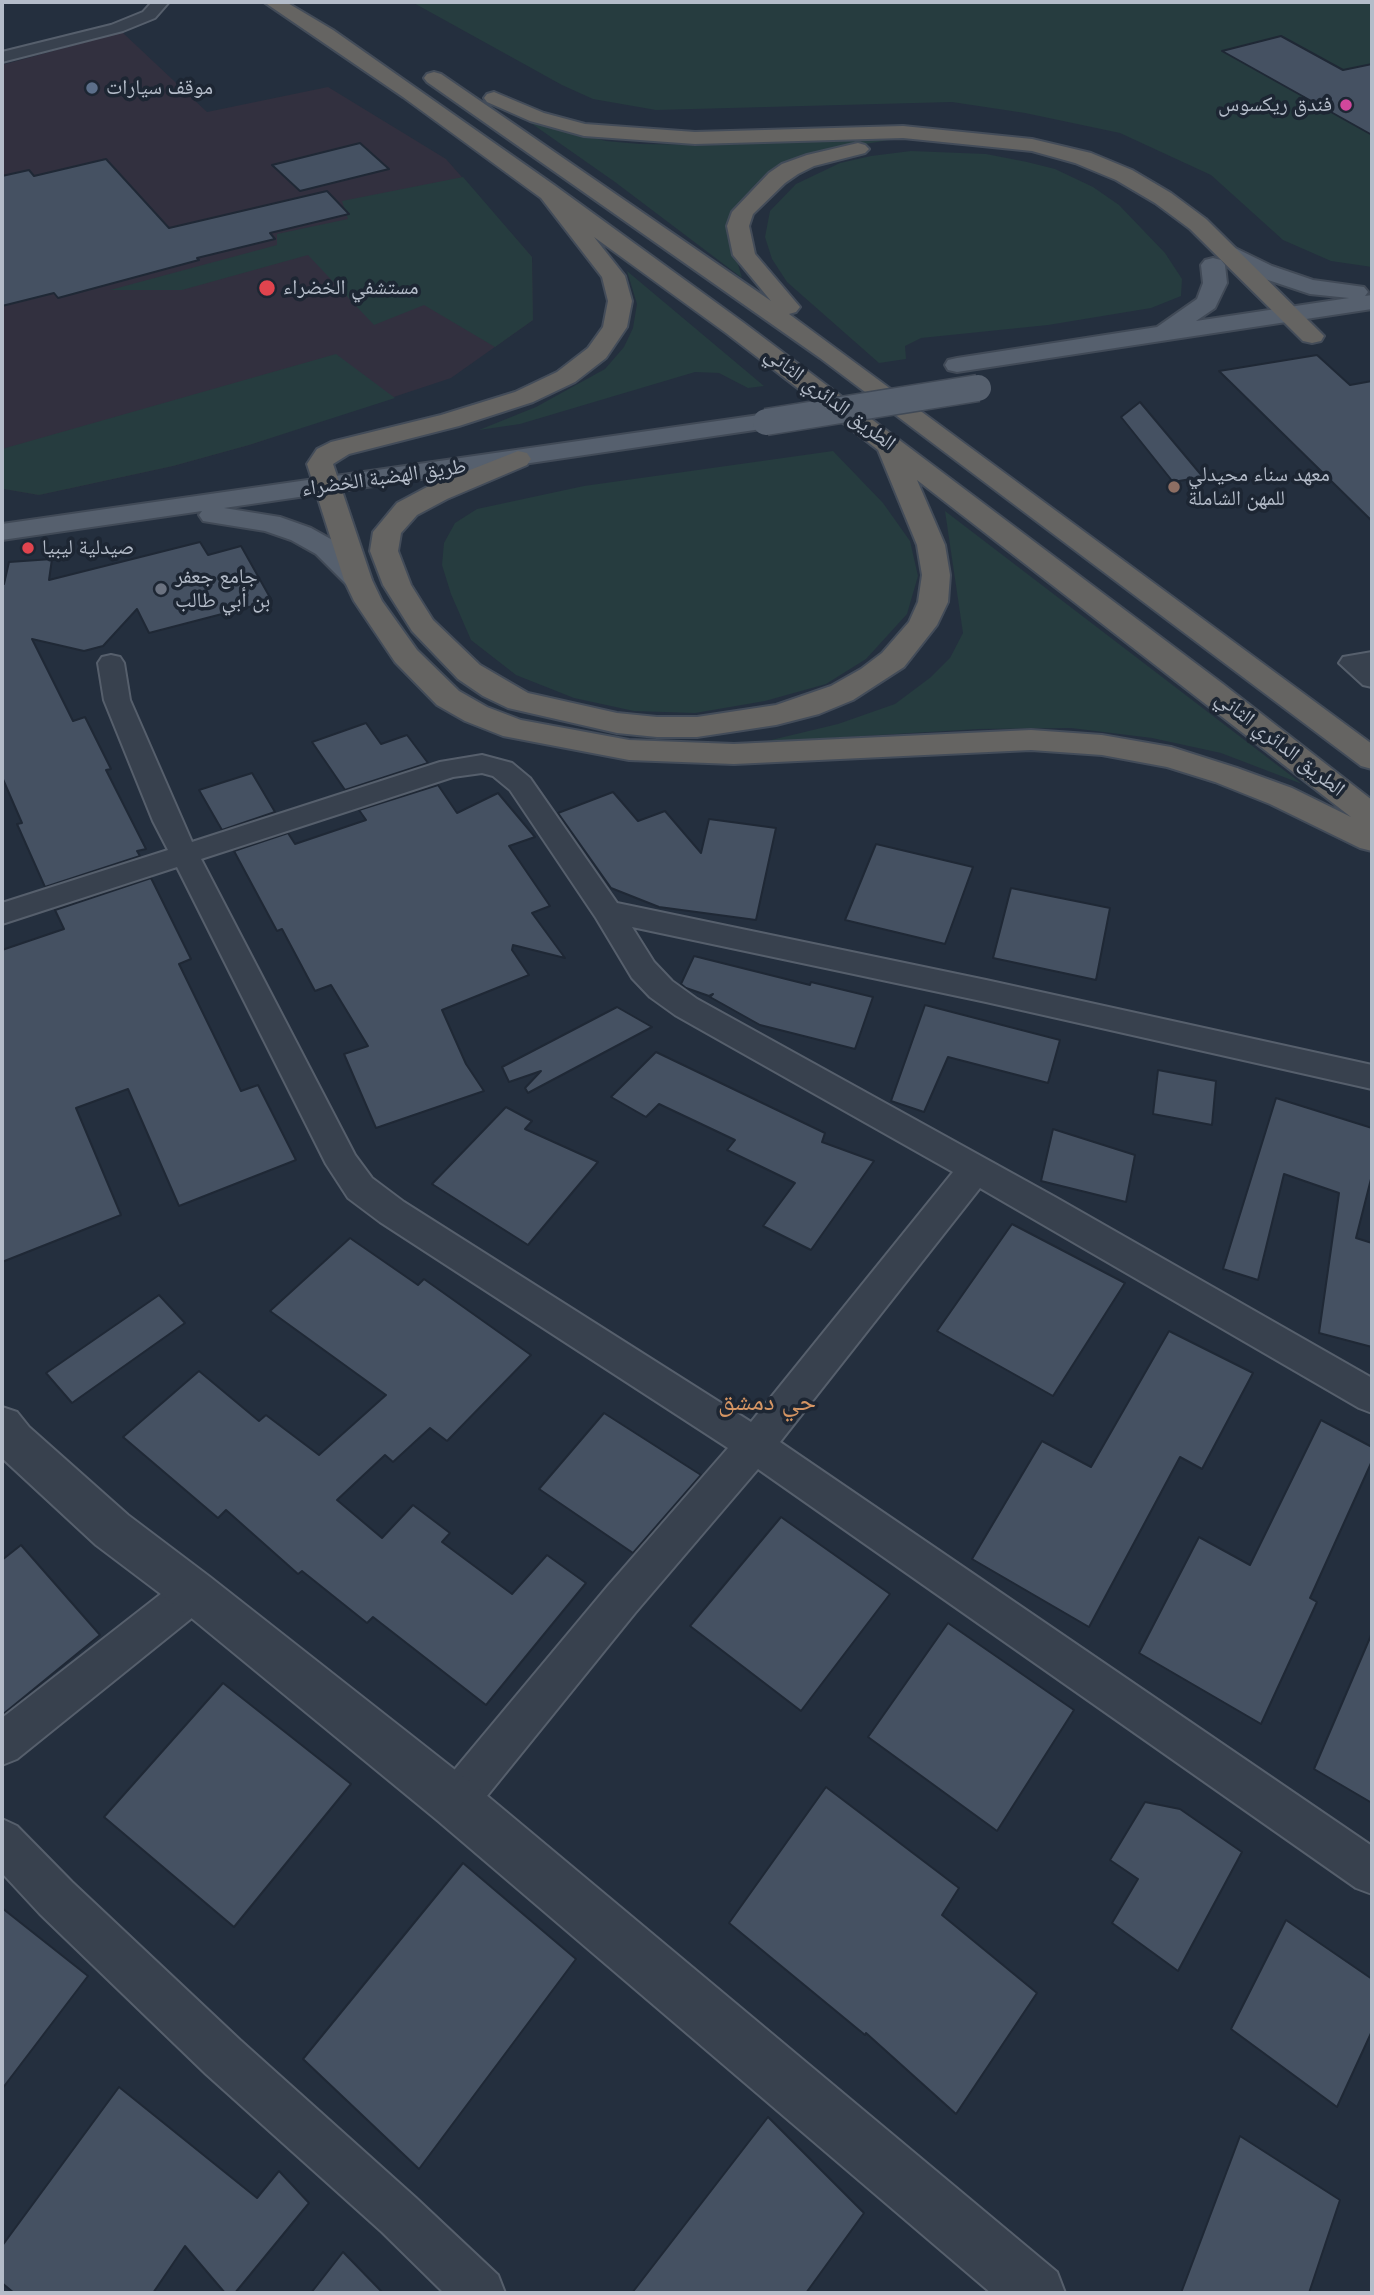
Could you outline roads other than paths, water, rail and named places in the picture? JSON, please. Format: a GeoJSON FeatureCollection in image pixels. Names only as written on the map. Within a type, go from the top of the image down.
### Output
{"type":"FeatureCollection","features":[{"type":"Feature","properties":{"kind":"highway","name":"الطريق الدائري الثاني"},"geometry":{"type":"LineString","coordinates":[[273,2],[326,34],[546,190],[889,444],[1372,816]]}},
{"type":"Feature","properties":{"kind":"highway"},"geometry":{"type":"LineString","coordinates":[[317,2],[352,22]]}},
{"type":"Feature","properties":{"kind":"highway","name":"الطريق الدائري الثاني"},"geometry":{"type":"LineString","coordinates":[[1221,258],[1171,204],[1124,175],[1083,158],[1032,145],[903,132],[695,138],[584,130],[537,117],[416,64],[829,353],[1372,759]]}},
{"type":"Feature","properties":{"kind":"highway"},"geometry":{"type":"LineString","coordinates":[[829,353],[744,256],[738,226],[743,212],[776,178],[807,161],[883,144],[970,145],[1063,163],[1108,182],[1144,202],[1221,258],[1292,315],[1324,334]]}},
{"type":"Feature","properties":{"kind":"highway"},"geometry":{"type":"LineString","coordinates":[[546,190],[613,276],[620,301],[615,327],[597,353],[566,377],[524,397],[450,421],[340,448],[326,455],[324,475],[358,580],[385,628],[406,656],[438,689],[476,714],[524,732],[629,750],[734,754],[1031,740],[1102,745],[1171,757],[1226,775],[1281,796],[1372,840]]}},
{"type":"Feature","properties":{"kind":"highway"},"geometry":{"type":"LineString","coordinates":[[1221,258],[1262,320],[1280,340]]}},
{"type":"Feature","properties":{"kind":"highway"},"geometry":{"type":"LineString","coordinates":[[518,459],[437,493],[407,509],[387,532],[384,551],[397,585],[422,625],[469,672],[494,689],[519,701],[617,723],[697,727],[731,724],[776,715],[808,707],[842,693],[873,676],[893,660],[922,625],[933,601],[936,575],[932,555],[889,444]]}},
{"type":"Feature","properties":{"kind":"main road"},"geometry":{"type":"LineString","coordinates":[[1162,333],[1207,303],[1221,258],[1310,287],[1372,292]]}},
{"type":"Feature","properties":{"kind":"main road"},"geometry":{"type":"LineString","coordinates":[[929,370],[1372,302]]}},
{"type":"Feature","properties":{"kind":"main road"},"geometry":{"type":"LineString","coordinates":[[1123,364],[1324,334]]}},
{"type":"Feature","properties":{"kind":"main road"},"geometry":{"type":"LineString","coordinates":[[778,394],[902,374]]}},
{"type":"Feature","properties":{"kind":"main road","name":"طريق الهضبة الخضراء"},"geometry":{"type":"LineString","coordinates":[[2,512],[324,475],[518,459],[1004,384]]}},
{"type":"Feature","properties":{"kind":"main road","name":"طريق الهضبة الخضراء"},"geometry":{"type":"LineString","coordinates":[[2,532],[656,413]]}},
{"type":"Feature","properties":{"kind":"main road"},"geometry":{"type":"LineString","coordinates":[[29,528],[200,515],[257,520],[286,528],[315,541],[338,559],[358,580]]}},
{"type":"Feature","properties":{"kind":"street"},"geometry":{"type":"LineString","coordinates":[[2,57],[117,28],[149,15],[160,2]]}},
{"type":"Feature","properties":{"kind":"street"},"geometry":{"type":"LineString","coordinates":[[1372,660],[1352,663],[1372,679]]}},
{"type":"Feature","properties":{"kind":"street"},"geometry":{"type":"LineString","coordinates":[[111,663],[121,711],[157,799],[343,1164],[360,1188],[392,1212],[703,1410],[1372,1872]]}},
{"type":"Feature","properties":{"kind":"street"},"geometry":{"type":"LineString","coordinates":[[2,914],[450,768],[482,764],[508,772],[520,784],[607,911],[643,970],[661,989],[686,1007],[1372,1397]]}},
{"type":"Feature","properties":{"kind":"street"},"geometry":{"type":"LineString","coordinates":[[607,911],[1372,1077]]}},
{"type":"Feature","properties":{"kind":"street"},"geometry":{"type":"LineString","coordinates":[[455,1802],[621,1600],[754,1446],[975,1169]]}},
{"type":"Feature","properties":{"kind":"street"},"geometry":{"type":"LineString","coordinates":[[2,1426],[14,1441],[112,1530],[194,1592],[455,1802],[1036,2293]]}},
{"type":"Feature","properties":{"kind":"street"},"geometry":{"type":"LineString","coordinates":[[2,1744],[194,1592]]}},
{"type":"Feature","properties":{"kind":"street"},"geometry":{"type":"LineString","coordinates":[[2,1841],[56,1898],[223,2057],[399,2215],[480,2293]]}},
{"type":"Feature","properties":{"kind":"place","name":"موقف سيارات"},"geometry":{"type":"Point","coordinates":[92,88]}},
{"type":"Feature","properties":{"kind":"place","name":"فندق ريكسوس"},"geometry":{"type":"Point","coordinates":[1346,105]}},
{"type":"Feature","properties":{"kind":"place","name":"مستشفي الخضراء"},"geometry":{"type":"Point","coordinates":[267,288]}},
{"type":"Feature","properties":{"kind":"place","name":"معهد سناء محيدلي للمهن الشاملة"},"geometry":{"type":"Point","coordinates":[1174,487]}},
{"type":"Feature","properties":{"kind":"place","name":"صيدلية ليبيا"},"geometry":{"type":"Point","coordinates":[28,548]}},
{"type":"Feature","properties":{"kind":"place","name":"جامع جعفر بن أبي طالب"},"geometry":{"type":"Point","coordinates":[161,589]}},
{"type":"Feature","properties":{"kind":"district","name":"حي دمشق"},"geometry":{"type":"Point","coordinates":[767,1403]}}]}
